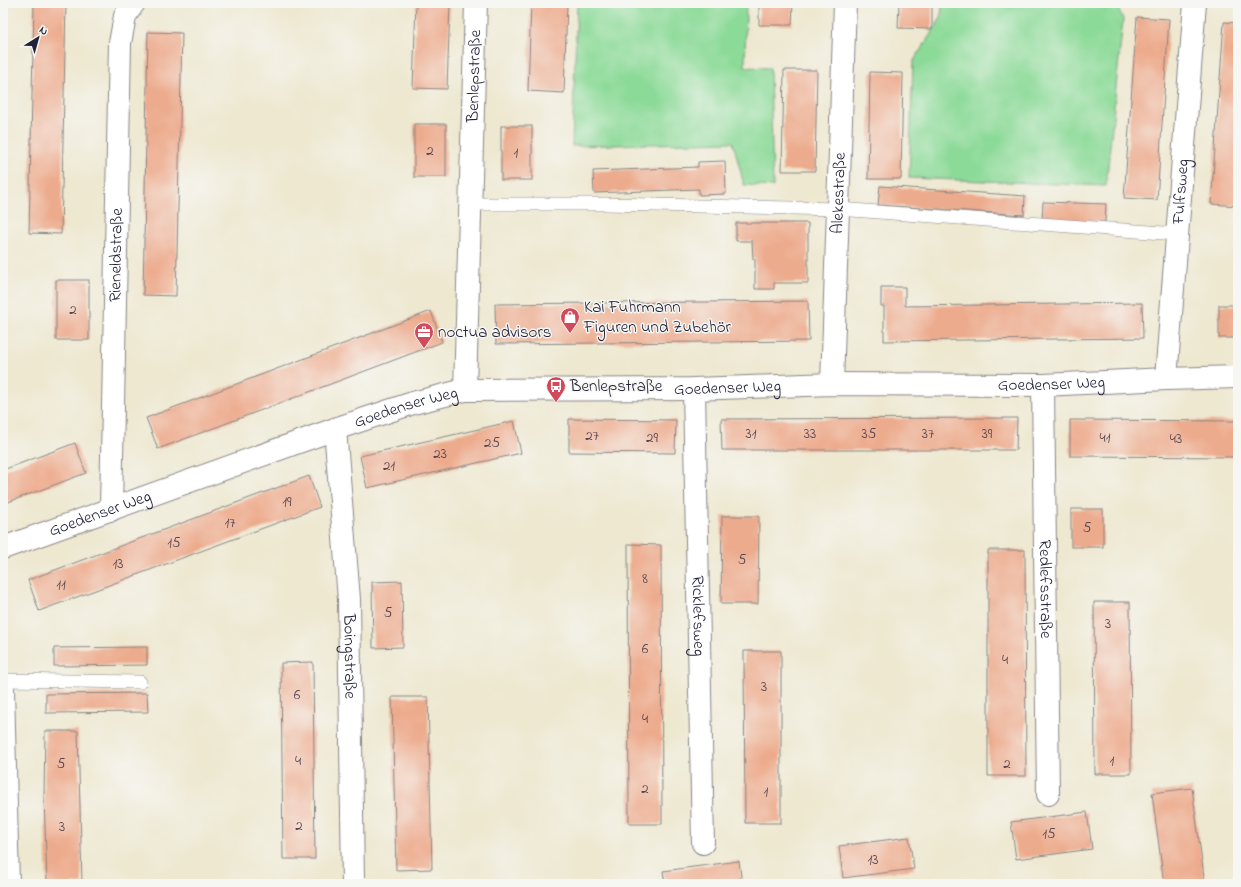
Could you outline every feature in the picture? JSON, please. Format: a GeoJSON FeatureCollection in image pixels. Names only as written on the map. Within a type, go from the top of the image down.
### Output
{"type":"FeatureCollection","features":[{"type":"Feature","properties":{"kind":"street","name":"Rieneldstraße"},"geometry":{"type":"LineString","coordinates":[[111,510],[120,43],[125,16],[134,3]]}},
{"type":"Feature","properties":{"kind":"street","name":"Benlepstraße"},"geometry":{"type":"LineString","coordinates":[[466,390],[476,3]]}},
{"type":"Feature","properties":{"kind":"street","name":"Alekestraße"},"geometry":{"type":"LineString","coordinates":[[832,384],[845,3]]}},
{"type":"Feature","properties":{"kind":"street","name":"Fulfsweg"},"geometry":{"type":"LineString","coordinates":[[1166,379],[1195,3]]}},
{"type":"Feature","properties":{"kind":"street","name":"Goedenser Weg"},"geometry":{"type":"LineString","coordinates":[[3,548],[335,429],[413,403],[466,390],[694,388],[832,384],[1043,385],[1166,379],[1238,378]]}},
{"type":"Feature","properties":{"kind":"street","name":"Redlefsstraße"},"geometry":{"type":"LineString","coordinates":[[1043,385],[1048,794]]}},
{"type":"Feature","properties":{"kind":"street","name":"Ricklefsweg"},"geometry":{"type":"LineString","coordinates":[[694,388],[703,843]]}},
{"type":"Feature","properties":{"kind":"street","name":"Boingstraße"},"geometry":{"type":"LineString","coordinates":[[335,429],[349,599],[353,884]]}},
{"type":"Feature","properties":{"kind":"street"},"geometry":{"type":"LineString","coordinates":[[3,689],[8,884]]}},
{"type":"Feature","properties":{"kind":"lane"},"geometry":{"type":"LineString","coordinates":[[470,204],[838,209],[1177,234]]}},
{"type":"Feature","properties":{"kind":"lane"},"geometry":{"type":"LineString","coordinates":[[3,680],[140,682]]}},
{"type":"Feature","properties":{"kind":"green space"},"geometry":{"type":"Polygon","coordinates":[[[577,3],[746,3],[745,67],[770,68],[773,187],[744,185],[733,142],[572,146],[577,3]]]}},
{"type":"Feature","properties":{"kind":"green space"},"geometry":{"type":"Polygon","coordinates":[[[942,3],[1116,3],[1123,19],[1106,186],[909,178],[913,62],[941,18],[942,3]]]}},
{"type":"Feature","properties":{"kind":"building"},"geometry":{"type":"Polygon","coordinates":[[[34,3],[66,3],[61,234],[29,233],[34,3]]]}},
{"type":"Feature","properties":{"kind":"building"},"geometry":{"type":"Polygon","coordinates":[[[416,3],[450,3],[447,89],[413,88],[416,3]]]}},
{"type":"Feature","properties":{"kind":"building"},"geometry":{"type":"Polygon","coordinates":[[[531,3],[567,3],[564,93],[528,91],[531,3]]]}},
{"type":"Feature","properties":{"kind":"building"},"geometry":{"type":"Polygon","coordinates":[[[759,3],[793,3],[792,25],[759,25],[759,3]]]}},
{"type":"Feature","properties":{"kind":"building"},"geometry":{"type":"Polygon","coordinates":[[[899,3],[932,3],[932,29],[898,28],[899,3]]]}},
{"type":"Feature","properties":{"kind":"building"},"geometry":{"type":"Polygon","coordinates":[[[1137,17],[1169,19],[1157,200],[1124,198],[1137,17]]]}},
{"type":"Feature","properties":{"kind":"building"},"geometry":{"type":"Polygon","coordinates":[[[1224,22],[1238,23],[1238,206],[1211,204],[1224,22]]]}},
{"type":"Feature","properties":{"kind":"building"},"geometry":{"type":"Polygon","coordinates":[[[148,32],[182,33],[176,296],[143,295],[148,32]]]}},
{"type":"Feature","properties":{"kind":"building"},"geometry":{"type":"Polygon","coordinates":[[[784,70],[817,70],[815,171],[782,171],[784,70]]]}},
{"type":"Feature","properties":{"kind":"building"},"geometry":{"type":"Polygon","coordinates":[[[870,72],[903,73],[901,179],[868,179],[870,72]]]}},
{"type":"Feature","properties":{"kind":"building"},"geometry":{"type":"Polygon","coordinates":[[[414,124],[446,124],[446,177],[414,177],[414,124]]]}},
{"type":"Feature","properties":{"kind":"building"},"geometry":{"type":"Polygon","coordinates":[[[501,126],[532,126],[532,180],[501,180],[501,126]]]}},
{"type":"Feature","properties":{"kind":"building"},"geometry":{"type":"Polygon","coordinates":[[[725,161],[726,194],[699,195],[699,189],[594,193],[593,171],[698,167],[698,162],[725,161]]]}},
{"type":"Feature","properties":{"kind":"building"},"geometry":{"type":"Polygon","coordinates":[[[880,186],[1025,196],[1024,215],[878,205],[880,186]]]}},
{"type":"Feature","properties":{"kind":"building"},"geometry":{"type":"Polygon","coordinates":[[[1043,202],[1106,204],[1105,222],[1042,220],[1043,202]]]}},
{"type":"Feature","properties":{"kind":"building"},"geometry":{"type":"Polygon","coordinates":[[[736,223],[808,223],[808,283],[774,283],[774,289],[755,289],[755,259],[753,259],[752,241],[736,241],[736,223]]]}},
{"type":"Feature","properties":{"kind":"building"},"geometry":{"type":"Polygon","coordinates":[[[56,280],[89,280],[89,340],[56,340],[56,280]]]}},
{"type":"Feature","properties":{"kind":"building"},"geometry":{"type":"Polygon","coordinates":[[[881,287],[905,287],[905,306],[1142,303],[1143,338],[884,341],[884,306],[881,306],[881,287]]]}},
{"type":"Feature","properties":{"kind":"building"},"geometry":{"type":"Polygon","coordinates":[[[808,301],[809,341],[496,344],[495,304],[808,301]]]}},
{"type":"Feature","properties":{"kind":"building"},"geometry":{"type":"Polygon","coordinates":[[[1219,305],[1238,305],[1238,338],[1219,338],[1219,305]]]}},
{"type":"Feature","properties":{"kind":"building"},"geometry":{"type":"Polygon","coordinates":[[[431,311],[442,342],[158,449],[146,418],[431,311]]]}},
{"type":"Feature","properties":{"kind":"building"},"geometry":{"type":"Polygon","coordinates":[[[1017,418],[1016,450],[722,450],[721,419],[1017,418]]]}},
{"type":"Feature","properties":{"kind":"building"},"geometry":{"type":"Polygon","coordinates":[[[569,419],[676,420],[675,453],[569,452],[569,419]]]}},
{"type":"Feature","properties":{"kind":"building"},"geometry":{"type":"Polygon","coordinates":[[[1070,420],[1238,421],[1238,457],[1070,456],[1070,420]]]}},
{"type":"Feature","properties":{"kind":"building"},"geometry":{"type":"Polygon","coordinates":[[[514,421],[521,453],[367,488],[360,456],[514,421]]]}},
{"type":"Feature","properties":{"kind":"building"},"geometry":{"type":"Polygon","coordinates":[[[75,443],[86,473],[3,504],[3,470],[75,443]]]}},
{"type":"Feature","properties":{"kind":"building"},"geometry":{"type":"Polygon","coordinates":[[[309,476],[320,507],[39,611],[28,580],[309,476]]]}},
{"type":"Feature","properties":{"kind":"building"},"geometry":{"type":"Polygon","coordinates":[[[1071,509],[1103,509],[1103,547],[1071,547],[1071,509]]]}},
{"type":"Feature","properties":{"kind":"building"},"geometry":{"type":"Polygon","coordinates":[[[722,516],[759,516],[758,604],[721,604],[722,516]]]}},
{"type":"Feature","properties":{"kind":"building"},"geometry":{"type":"Polygon","coordinates":[[[628,544],[661,545],[662,824],[629,824],[628,544]]]}},
{"type":"Feature","properties":{"kind":"building"},"geometry":{"type":"Polygon","coordinates":[[[988,550],[1025,550],[1026,776],[988,776],[988,550]]]}},
{"type":"Feature","properties":{"kind":"building"},"geometry":{"type":"Polygon","coordinates":[[[402,581],[403,647],[373,648],[372,582],[402,581]]]}},
{"type":"Feature","properties":{"kind":"building"},"geometry":{"type":"Polygon","coordinates":[[[1094,602],[1130,602],[1131,774],[1095,774],[1094,602]]]}},
{"type":"Feature","properties":{"kind":"building"},"geometry":{"type":"Polygon","coordinates":[[[147,647],[147,665],[54,666],[54,648],[147,647]]]}},
{"type":"Feature","properties":{"kind":"building"},"geometry":{"type":"Polygon","coordinates":[[[744,651],[781,651],[781,823],[745,823],[744,651]]]}},
{"type":"Feature","properties":{"kind":"building"},"geometry":{"type":"Polygon","coordinates":[[[313,662],[315,859],[283,859],[281,663],[313,662]]]}},
{"type":"Feature","properties":{"kind":"building"},"geometry":{"type":"Polygon","coordinates":[[[147,693],[148,712],[46,713],[46,694],[147,693]]]}},
{"type":"Feature","properties":{"kind":"building"},"geometry":{"type":"Polygon","coordinates":[[[392,697],[428,697],[432,869],[396,870],[392,697]]]}},
{"type":"Feature","properties":{"kind":"building"},"geometry":{"type":"Polygon","coordinates":[[[45,731],[78,731],[82,884],[47,884],[44,798],[45,731]]]}},
{"type":"Feature","properties":{"kind":"building"},"geometry":{"type":"Polygon","coordinates":[[[1192,788],[1205,884],[1164,884],[1152,793],[1192,788]]]}},
{"type":"Feature","properties":{"kind":"building"},"geometry":{"type":"Polygon","coordinates":[[[1087,812],[1092,849],[1016,859],[1011,822],[1087,812]]]}},
{"type":"Feature","properties":{"kind":"building"},"geometry":{"type":"Polygon","coordinates":[[[909,837],[914,869],[843,878],[839,846],[909,837]]]}},
{"type":"Feature","properties":{"kind":"building"},"geometry":{"type":"Polygon","coordinates":[[[739,861],[742,884],[665,884],[663,871],[739,861]]]}},
{"type":"Feature","properties":{"kind":"place","name":"Kai Fuhrmann Figuren und Zubehör"},"geometry":{"type":"Point","coordinates":[570,334]}},
{"type":"Feature","properties":{"kind":"place","name":"noctua advisors"},"geometry":{"type":"Point","coordinates":[424,349]}},
{"type":"Feature","properties":{"kind":"place","name":"Benlepstraße"},"geometry":{"type":"Point","coordinates":[556,403]}}]}
